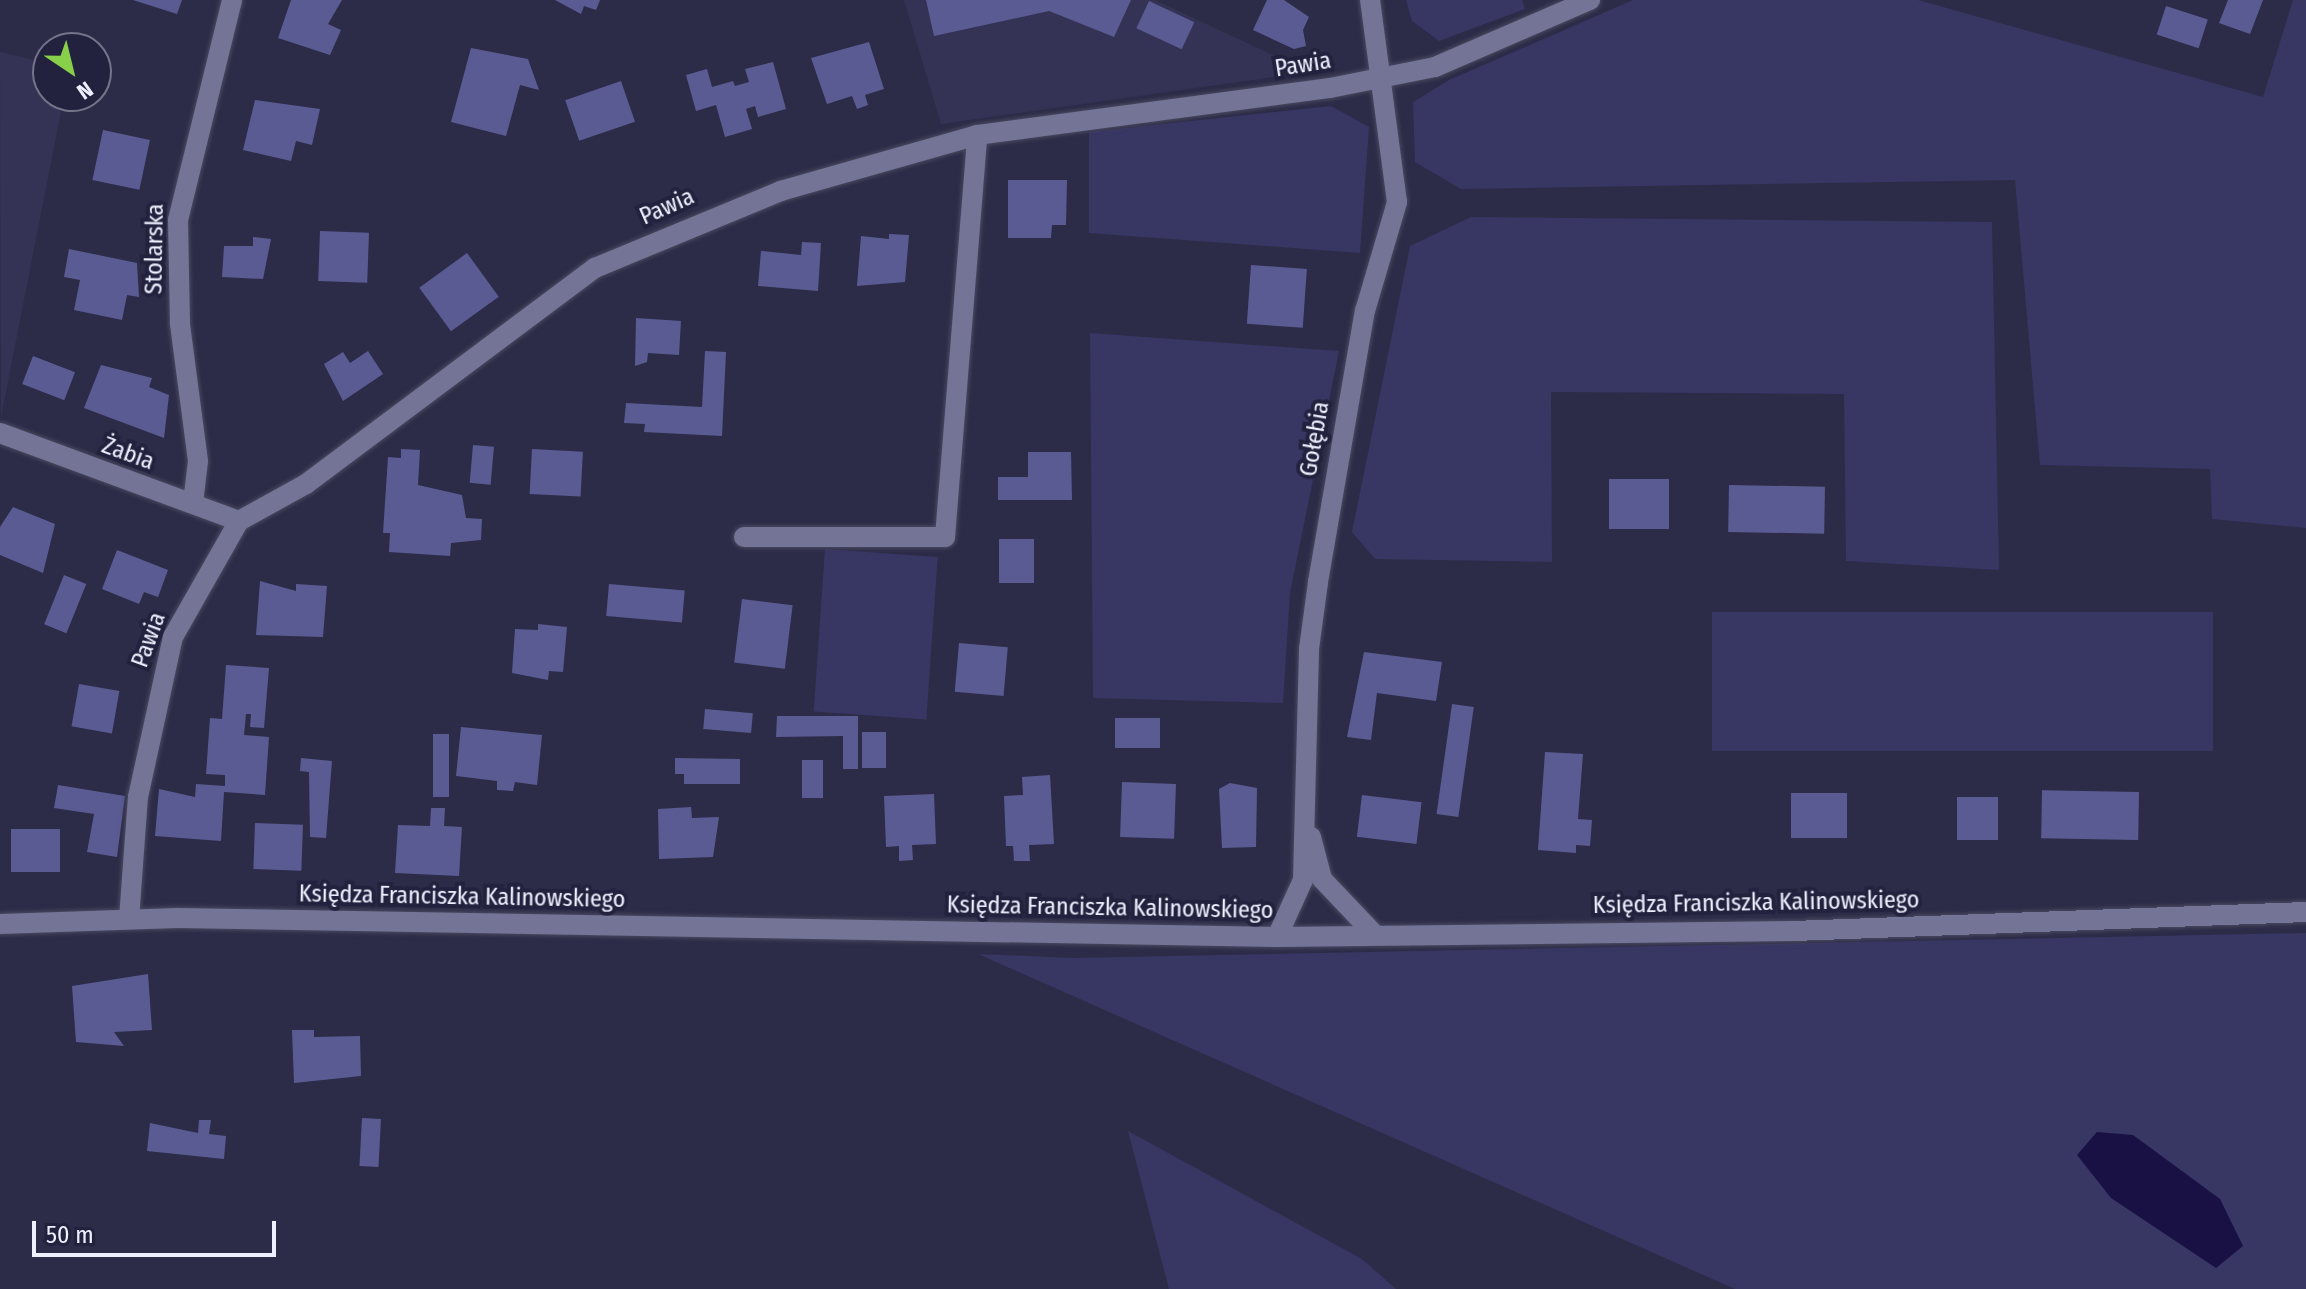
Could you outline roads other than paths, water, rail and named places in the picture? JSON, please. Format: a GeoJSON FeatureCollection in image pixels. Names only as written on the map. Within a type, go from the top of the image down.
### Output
{"type":"FeatureCollection","features":[{"type":"Feature","properties":{"kind":"street","name":"Stolarska"},"geometry":{"type":"LineString","coordinates":[[193,503],[198,461],[180,324],[178,220],[232,0]]}},
{"type":"Feature","properties":{"kind":"street","name":"Gołębia"},"geometry":{"type":"LineString","coordinates":[[1277,937],[1303,880],[1309,649],[1318,582],[1365,311],[1397,202],[1370,0]]}},
{"type":"Feature","properties":{"kind":"street","name":"Pawia"},"geometry":{"type":"LineString","coordinates":[[129,919],[138,797],[173,637],[239,521],[306,484],[595,268],[781,191],[977,135],[1379,78],[1435,67],[1590,0]]}},
{"type":"Feature","properties":{"kind":"street"},"geometry":{"type":"LineString","coordinates":[[744,537],[945,537],[977,135]]}},
{"type":"Feature","properties":{"kind":"street","name":"Żabia"},"geometry":{"type":"LineString","coordinates":[[0,433],[239,521]]}},
{"type":"Feature","properties":{"kind":"street","name":"Gołębia"},"geometry":{"type":"LineString","coordinates":[[1305,815],[1322,879],[1374,934]]}},
{"type":"Feature","properties":{"kind":"street","name":"Księdza Franciszka Kalinowskiego"},"geometry":{"type":"LineString","coordinates":[[0,924],[129,919],[1277,937],[1793,931],[2306,912]]}}]}
